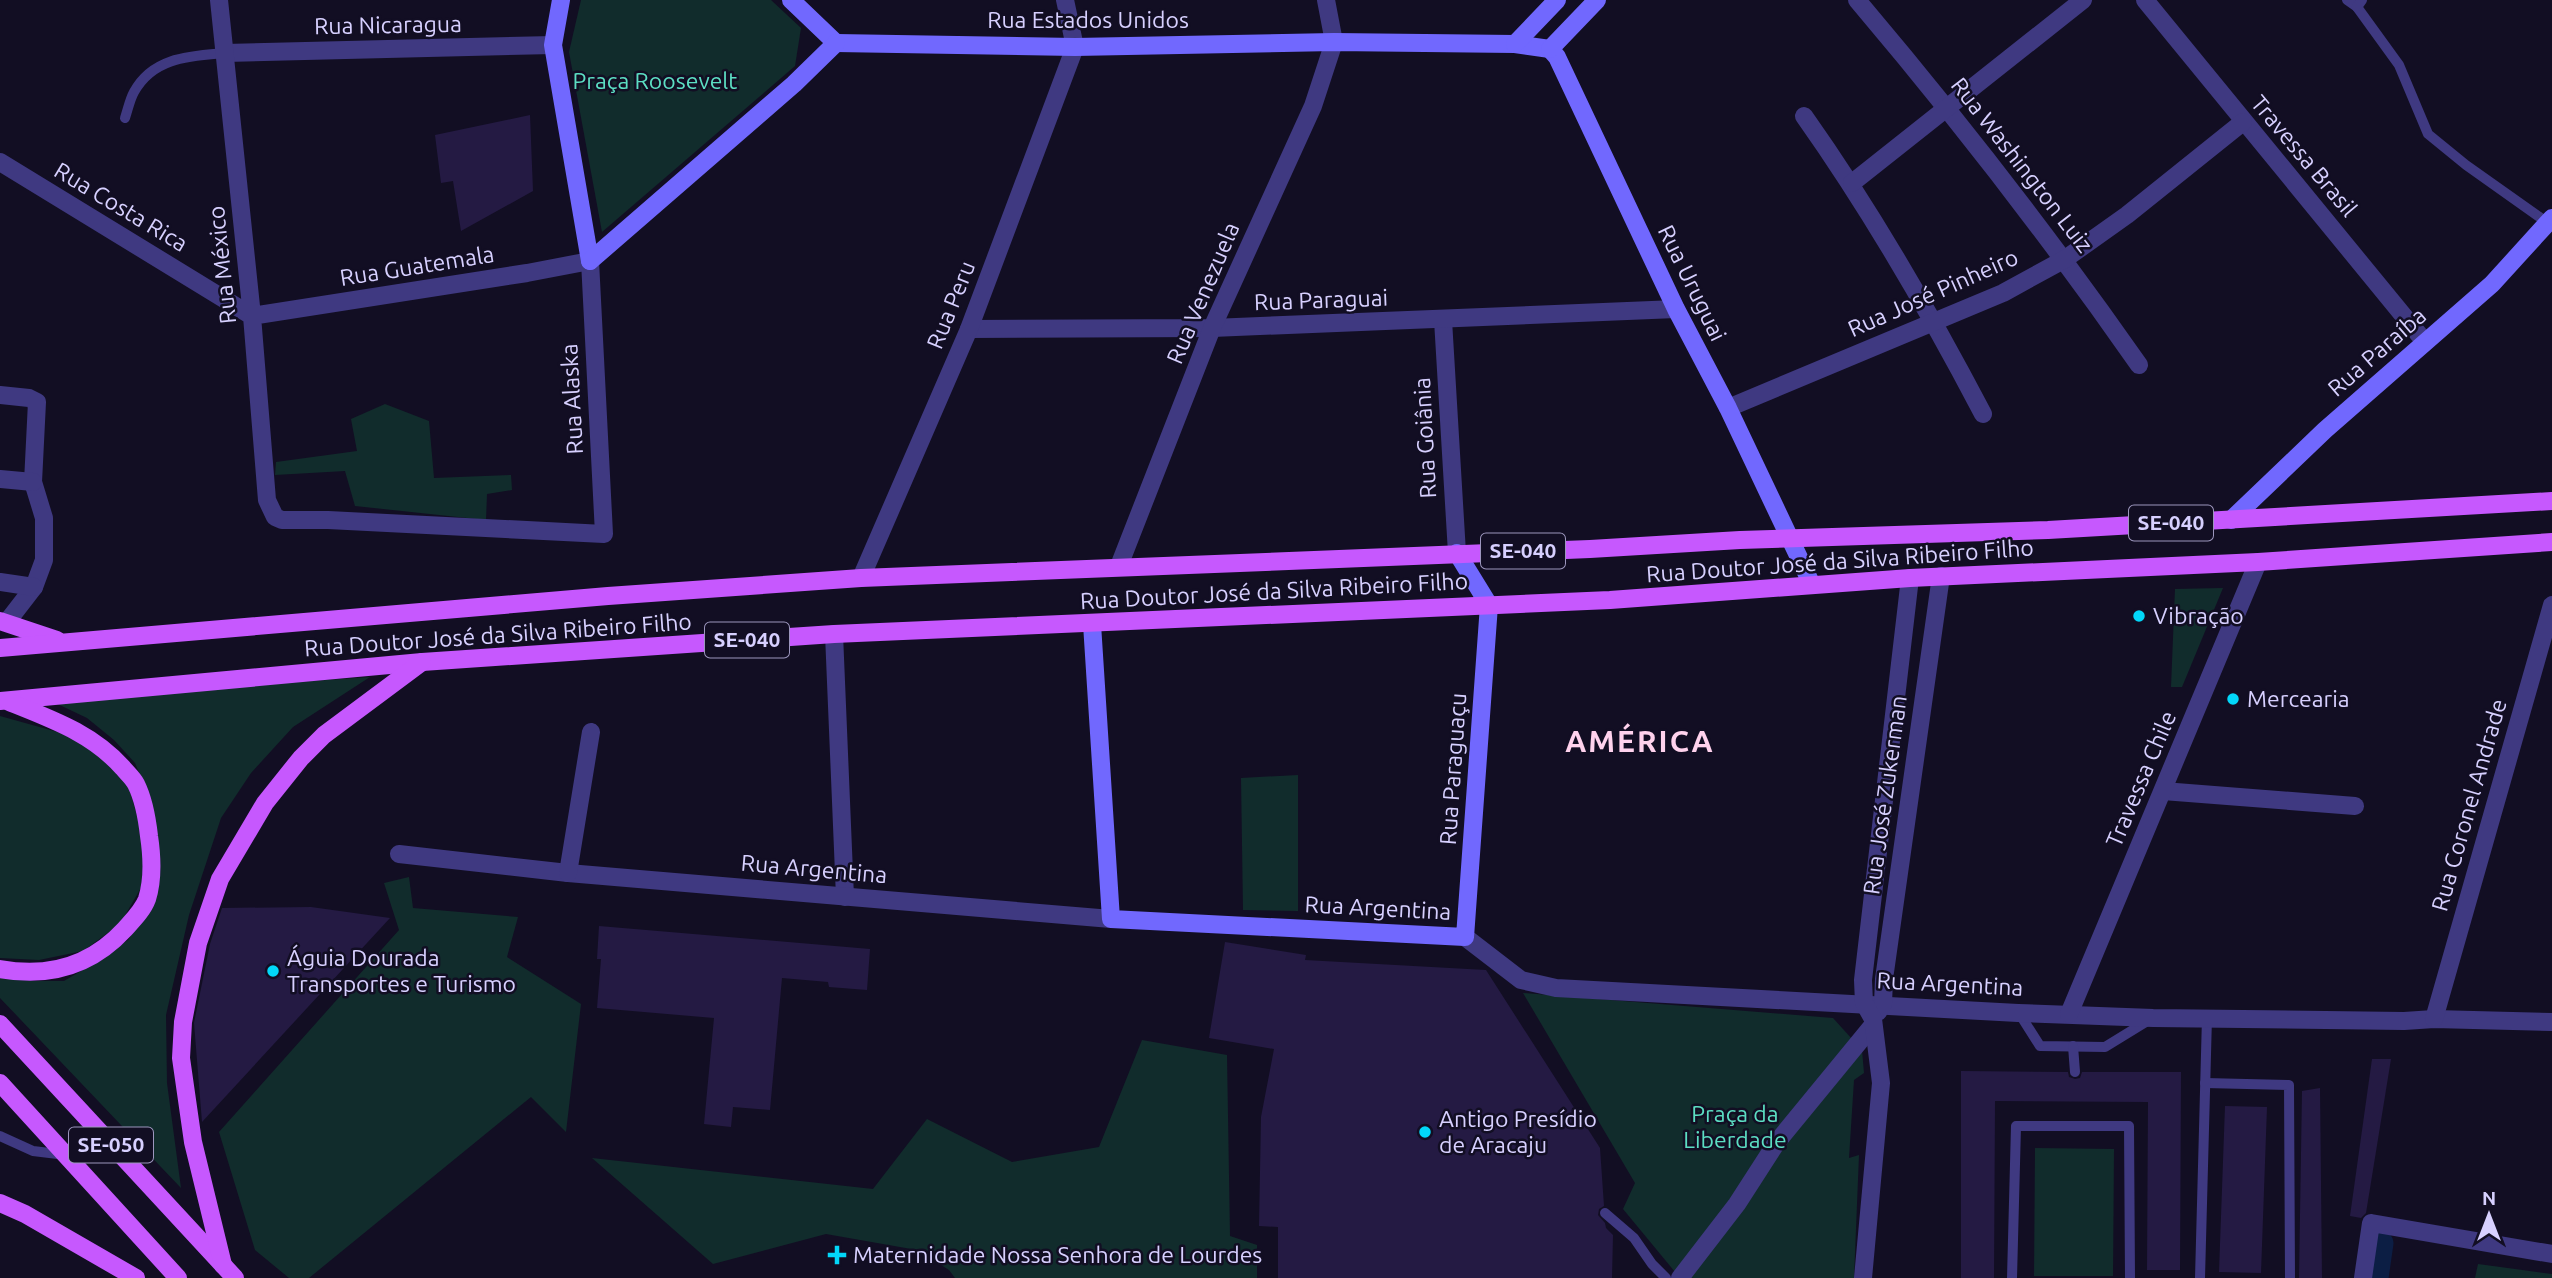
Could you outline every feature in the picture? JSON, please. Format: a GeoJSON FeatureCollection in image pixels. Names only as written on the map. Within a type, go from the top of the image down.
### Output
{"type":"FeatureCollection","features":[{"type":"Feature","properties":{"kind":"main road","name":"Rua Doutor José da Silva Ribeiro Filho"},"geometry":{"type":"LineString","coordinates":[[0,648],[595,597],[861,578],[2231,520],[2552,501]]}},
{"type":"Feature","properties":{"kind":"main road","name":"Rua Doutor José da Silva Ribeiro Filho"},"geometry":{"type":"LineString","coordinates":[[3,701],[422,662],[834,635],[1609,600],[1941,576],[2258,562],[2552,542]]}},
{"type":"Feature","properties":{"kind":"main road"},"geometry":{"type":"LineString","coordinates":[[4,621],[60,641]]}},
{"type":"Feature","properties":{"kind":"main road"},"geometry":{"type":"LineString","coordinates":[[229,1272],[193,1142],[184,1089],[198,943],[220,879],[259,812],[301,758],[324,735],[422,662]]}},
{"type":"Feature","properties":{"kind":"main road"},"geometry":{"type":"LineString","coordinates":[[0,969],[39,973],[66,969],[90,958],[114,940],[136,917],[146,901],[151,852],[147,815],[136,783],[110,753],[72,727],[3,701]]}},
{"type":"Feature","properties":{"kind":"main road","name":"SE-050"},"geometry":{"type":"LineString","coordinates":[[0,1024],[229,1272]]}},
{"type":"Feature","properties":{"kind":"main road","name":"SE-050"},"geometry":{"type":"LineString","coordinates":[[0,1083],[178,1278]]}},
{"type":"Feature","properties":{"kind":"main road"},"geometry":{"type":"LineString","coordinates":[[0,1203],[26,1214],[136,1278]]}},
{"type":"Feature","properties":{"kind":"street","name":"Rua México"},"geometry":{"type":"LineString","coordinates":[[219,0],[252,316],[267,500],[275,517],[282,520]]}},
{"type":"Feature","properties":{"kind":"street"},"geometry":{"type":"LineString","coordinates":[[561,0],[552,46],[590,261]]}},
{"type":"Feature","properties":{"kind":"street"},"geometry":{"type":"LineString","coordinates":[[590,261],[794,84],[836,43],[791,0]]}},
{"type":"Feature","properties":{"kind":"street"},"geometry":{"type":"LineString","coordinates":[[1065,0],[1075,47]]}},
{"type":"Feature","properties":{"kind":"street"},"geometry":{"type":"LineString","coordinates":[[1326,0],[1334,41]]}},
{"type":"Feature","properties":{"kind":"street"},"geometry":{"type":"LineString","coordinates":[[1515,44],[1557,0]]}},
{"type":"Feature","properties":{"kind":"street"},"geometry":{"type":"LineString","coordinates":[[1550,49],[1597,0]]}},
{"type":"Feature","properties":{"kind":"street","name":"Rua Washington Luiz"},"geometry":{"type":"LineString","coordinates":[[1857,0],[1948,108],[2065,259],[2140,365]]}},
{"type":"Feature","properties":{"kind":"street"},"geometry":{"type":"LineString","coordinates":[[1852,183],[2083,0]]}},
{"type":"Feature","properties":{"kind":"street","name":"Travessa Brasil"},"geometry":{"type":"LineString","coordinates":[[2145,0],[2425,342]]}},
{"type":"Feature","properties":{"kind":"street","name":"Rua Estados Unidos"},"geometry":{"type":"LineString","coordinates":[[836,43],[1075,47],[1334,41],[1515,44],[1550,49]]}},
{"type":"Feature","properties":{"kind":"street","name":"Rua Venezuela"},"geometry":{"type":"LineString","coordinates":[[1119,566],[1212,328],[1313,106],[1334,41]]}},
{"type":"Feature","properties":{"kind":"street","name":"Rua Nicaragua"},"geometry":{"type":"LineString","coordinates":[[225,53],[552,46]]}},
{"type":"Feature","properties":{"kind":"street","name":"Rua Peru"},"geometry":{"type":"LineString","coordinates":[[861,578],[969,329],[1075,47]]}},
{"type":"Feature","properties":{"kind":"street","name":"Rua Uruguai"},"geometry":{"type":"LineString","coordinates":[[1550,49],[1557,57],[1676,309],[1728,408],[1812,584]]}},
{"type":"Feature","properties":{"kind":"street"},"geometry":{"type":"LineString","coordinates":[[1804,116],[1852,183],[1934,321],[1983,414]]}},
{"type":"Feature","properties":{"kind":"street","name":"Rua José Pinheiro"},"geometry":{"type":"LineString","coordinates":[[1728,408],[2003,293],[2065,259],[2127,215],[2244,122]]}},
{"type":"Feature","properties":{"kind":"street","name":"Rua Costa Rica"},"geometry":{"type":"LineString","coordinates":[[0,162],[252,316]]}},
{"type":"Feature","properties":{"kind":"street","name":"Rua Paraíba"},"geometry":{"type":"LineString","coordinates":[[2231,520],[2325,430],[2492,284],[2550,220]]}},
{"type":"Feature","properties":{"kind":"street","name":"Rua Guatemala"},"geometry":{"type":"LineString","coordinates":[[252,316],[590,261]]}},
{"type":"Feature","properties":{"kind":"street","name":"Rua Alaska"},"geometry":{"type":"LineString","coordinates":[[282,520],[604,534],[590,261]]}},
{"type":"Feature","properties":{"kind":"street","name":"Rua Paraguai"},"geometry":{"type":"LineString","coordinates":[[969,329],[1212,328],[1676,309]]}},
{"type":"Feature","properties":{"kind":"street","name":"Rua Goiânia"},"geometry":{"type":"LineString","coordinates":[[1443,320],[1457,553]]}},
{"type":"Feature","properties":{"kind":"street"},"geometry":{"type":"LineString","coordinates":[[0,395],[36,400],[33,482],[44,518],[45,535],[44,560],[34,587],[4,621]]}},
{"type":"Feature","properties":{"kind":"street"},"geometry":{"type":"LineString","coordinates":[[0,478],[33,482]]}},
{"type":"Feature","properties":{"kind":"street"},"geometry":{"type":"LineString","coordinates":[[1457,553],[1489,605]]}},
{"type":"Feature","properties":{"kind":"street","name":"Travessa Chile"},"geometry":{"type":"LineString","coordinates":[[2069,1014],[2258,562]]}},
{"type":"Feature","properties":{"kind":"street","name":"Rua José Zukerman"},"geometry":{"type":"LineString","coordinates":[[1873,1022],[1883,1004],[1884,979],[1941,576]]}},
{"type":"Feature","properties":{"kind":"street","name":"Rua José Zukerman"},"geometry":{"type":"LineString","coordinates":[[1863,1278],[1881,1083],[1873,1022],[1864,1003],[1863,980],[1910,578]]}},
{"type":"Feature","properties":{"kind":"street"},"geometry":{"type":"LineString","coordinates":[[0,582],[34,587]]}},
{"type":"Feature","properties":{"kind":"street","name":"Rua Paraguaçu"},"geometry":{"type":"LineString","coordinates":[[1465,937],[1489,605]]}},
{"type":"Feature","properties":{"kind":"street","name":"Rua Coronel Andrade"},"geometry":{"type":"LineString","coordinates":[[2434,1019],[2552,605]]}},
{"type":"Feature","properties":{"kind":"street"},"geometry":{"type":"LineString","coordinates":[[1092,624],[1111,919]]}},
{"type":"Feature","properties":{"kind":"street"},"geometry":{"type":"LineString","coordinates":[[834,635],[845,897]]}},
{"type":"Feature","properties":{"kind":"street"},"geometry":{"type":"LineString","coordinates":[[568,873],[590,732]]}},
{"type":"Feature","properties":{"kind":"street"},"geometry":{"type":"LineString","coordinates":[[2162,791],[2355,806]]}},
{"type":"Feature","properties":{"kind":"street","name":"Rua Argentina"},"geometry":{"type":"LineString","coordinates":[[399,853],[568,873],[1111,919],[1465,937],[1521,980],[1556,988],[2153,1018],[2552,1022]]}},
{"type":"Feature","properties":{"kind":"street"},"geometry":{"type":"LineString","coordinates":[[1680,1278],[1737,1204],[1777,1142],[1873,1022]]}},
{"type":"Feature","properties":{"kind":"street"},"geometry":{"type":"LineString","coordinates":[[2362,1278],[2371,1223],[2552,1254]]}},
{"type":"Feature","properties":{"kind":"lane"},"geometry":{"type":"LineString","coordinates":[[2347,0],[2359,4],[2399,65],[2428,134],[2487,181],[2550,220]]}},
{"type":"Feature","properties":{"kind":"lane"},"geometry":{"type":"LineString","coordinates":[[125,118],[134,92],[154,68],[177,58],[225,53]]}},
{"type":"Feature","properties":{"kind":"lane"},"geometry":{"type":"LineString","coordinates":[[2018,1013],[2040,1046],[2105,1047],[2153,1018]]}},
{"type":"Feature","properties":{"kind":"lane"},"geometry":{"type":"LineString","coordinates":[[2200,1278],[2207,1017]]}},
{"type":"Feature","properties":{"kind":"lane"},"geometry":{"type":"LineString","coordinates":[[2073,1046],[2074,1072]]}},
{"type":"Feature","properties":{"kind":"lane"},"geometry":{"type":"LineString","coordinates":[[2205,1083],[2289,1085],[2290,1278]]}},
{"type":"Feature","properties":{"kind":"lane"},"geometry":{"type":"LineString","coordinates":[[2012,1278],[2016,1126],[2129,1126],[2130,1278]]}},
{"type":"Feature","properties":{"kind":"lane"},"geometry":{"type":"LineString","coordinates":[[0,1136],[33,1151],[66,1155]]}},
{"type":"Feature","properties":{"kind":"lane"},"geometry":{"type":"LineString","coordinates":[[1605,1213],[1634,1238],[1652,1264],[1666,1278]]}},
{"type":"Feature","properties":{"kind":"green space","name":"Praça Roosevelt"},"geometry":{"type":"Polygon","coordinates":[[[581,0],[771,0],[801,28],[795,66],[602,232],[569,52],[581,0]]]}},
{"type":"Feature","properties":{"kind":"green space"},"geometry":{"type":"Polygon","coordinates":[[[385,404],[429,421],[434,478],[511,475],[512,490],[487,494],[486,520],[355,506],[345,471],[275,475],[276,462],[357,451],[351,419],[385,404]]]}},
{"type":"Feature","properties":{"kind":"green space"},"geometry":{"type":"Polygon","coordinates":[[[2223,588],[2182,687],[2171,687],[2175,589],[2223,588]]]}},
{"type":"Feature","properties":{"kind":"green space"},"geometry":{"type":"Polygon","coordinates":[[[370,677],[293,727],[251,773],[221,818],[189,915],[166,1015],[167,1083],[181,1188],[0,998],[0,976],[34,981],[64,981],[91,965],[128,940],[152,905],[145,787],[135,763],[114,740],[87,718],[47,699],[370,677]]]}},
{"type":"Feature","properties":{"kind":"green space"},"geometry":{"type":"Polygon","coordinates":[[[0,716],[61,733],[88,747],[111,764],[129,787],[144,842],[142,886],[120,924],[83,951],[39,960],[0,958],[0,716]]]}},
{"type":"Feature","properties":{"kind":"green space"},"geometry":{"type":"Polygon","coordinates":[[[1298,775],[1298,911],[1243,910],[1241,778],[1298,775]]]}},
{"type":"Feature","properties":{"kind":"green space"},"geometry":{"type":"Polygon","coordinates":[[[409,877],[413,908],[518,917],[507,957],[581,1004],[566,1132],[531,1097],[309,1278],[289,1278],[255,1250],[219,1132],[399,930],[384,883],[409,877]]]}},
{"type":"Feature","properties":{"kind":"green space","name":"Praça da Liberdade"},"geometry":{"type":"Polygon","coordinates":[[[1523,993],[1833,1018],[1862,1050],[1864,1073],[1854,1080],[1849,1158],[1859,1155],[1854,1278],[1680,1278],[1623,1209],[1635,1183],[1523,993]]]}},
{"type":"Feature","properties":{"kind":"green space"},"geometry":{"type":"Polygon","coordinates":[[[1142,1040],[1227,1055],[1230,1236],[1257,1245],[1257,1278],[955,1278],[949,1270],[917,1250],[826,1234],[713,1264],[592,1158],[873,1189],[927,1119],[1012,1162],[1099,1147],[1142,1040]]]}},
{"type":"Feature","properties":{"kind":"green space"},"geometry":{"type":"Polygon","coordinates":[[[2035,1148],[2114,1149],[2113,1276],[2034,1276],[2035,1148]]]}},
{"type":"Feature","properties":{"kind":"green space"},"geometry":{"type":"Polygon","coordinates":[[[2478,1264],[2552,1274],[2552,1278],[2475,1278],[2478,1264]]]}},
{"type":"Feature","properties":{"kind":"building"},"geometry":{"type":"Polygon","coordinates":[[[530,115],[533,191],[461,231],[453,181],[441,183],[435,135],[530,115]]]}},
{"type":"Feature","properties":{"kind":"building","name":"Águia Dourada Transportes e Turismo"},"geometry":{"type":"Polygon","coordinates":[[[311,907],[390,918],[202,1122],[194,1023],[210,944],[222,908],[311,907]]]}},
{"type":"Feature","properties":{"kind":"building"},"geometry":{"type":"Polygon","coordinates":[[[599,926],[870,949],[867,990],[829,987],[828,982],[782,978],[770,1110],[733,1107],[731,1127],[704,1124],[714,1018],[597,1008],[601,959],[597,959],[599,926]]]}},
{"type":"Feature","properties":{"kind":"building","name":"Antigo Presídio de Aracaju"},"geometry":{"type":"Polygon","coordinates":[[[1225,942],[1306,955],[1305,960],[1486,970],[1600,1148],[1604,1206],[1599,1209],[1598,1215],[1613,1235],[1612,1278],[1278,1278],[1278,1227],[1259,1226],[1261,1117],[1274,1049],[1209,1038],[1225,942]]]}},
{"type":"Feature","properties":{"kind":"building"},"geometry":{"type":"Polygon","coordinates":[[[2372,1059],[2391,1059],[2366,1213],[2361,1218],[2350,1216],[2372,1059]]]}},
{"type":"Feature","properties":{"kind":"building"},"geometry":{"type":"Polygon","coordinates":[[[1961,1071],[2068,1072],[2069,1077],[2075,1079],[2080,1078],[2082,1072],[2181,1072],[2180,1270],[2147,1270],[2148,1102],[1995,1101],[1994,1278],[1961,1278],[1961,1071]]]}},
{"type":"Feature","properties":{"kind":"building"},"geometry":{"type":"Polygon","coordinates":[[[2320,1088],[2322,1278],[2299,1278],[2302,1091],[2320,1088]]]}},
{"type":"Feature","properties":{"kind":"building"},"geometry":{"type":"Polygon","coordinates":[[[2225,1106],[2267,1107],[2261,1273],[2219,1272],[2225,1106]]]}},
{"type":"Feature","properties":{"kind":"waterway"},"geometry":{"type":"LineString","coordinates":[[2377,1278],[2382,1243]]}},
{"type":"Feature","properties":{"kind":"place","name":"Vibração"},"geometry":{"type":"Point","coordinates":[2139,616]}},
{"type":"Feature","properties":{"kind":"place","name":"Mercearia"},"geometry":{"type":"Point","coordinates":[2233,699]}},
{"type":"Feature","properties":{"kind":"place","name":"Águia Dourada Transportes e Turismo"},"geometry":{"type":"Point","coordinates":[273,971]}},
{"type":"Feature","properties":{"kind":"place","name":"Antigo Presídio de Aracaju"},"geometry":{"type":"Point","coordinates":[1425,1132]}},
{"type":"Feature","properties":{"kind":"place","name":"Maternidade Nossa Senhora de Lourdes"},"geometry":{"type":"Point","coordinates":[837,1255]}},
{"type":"Feature","properties":{"kind":"district","name":"AMÉRICA"},"geometry":{"type":"Point","coordinates":[1640,742]}}]}
